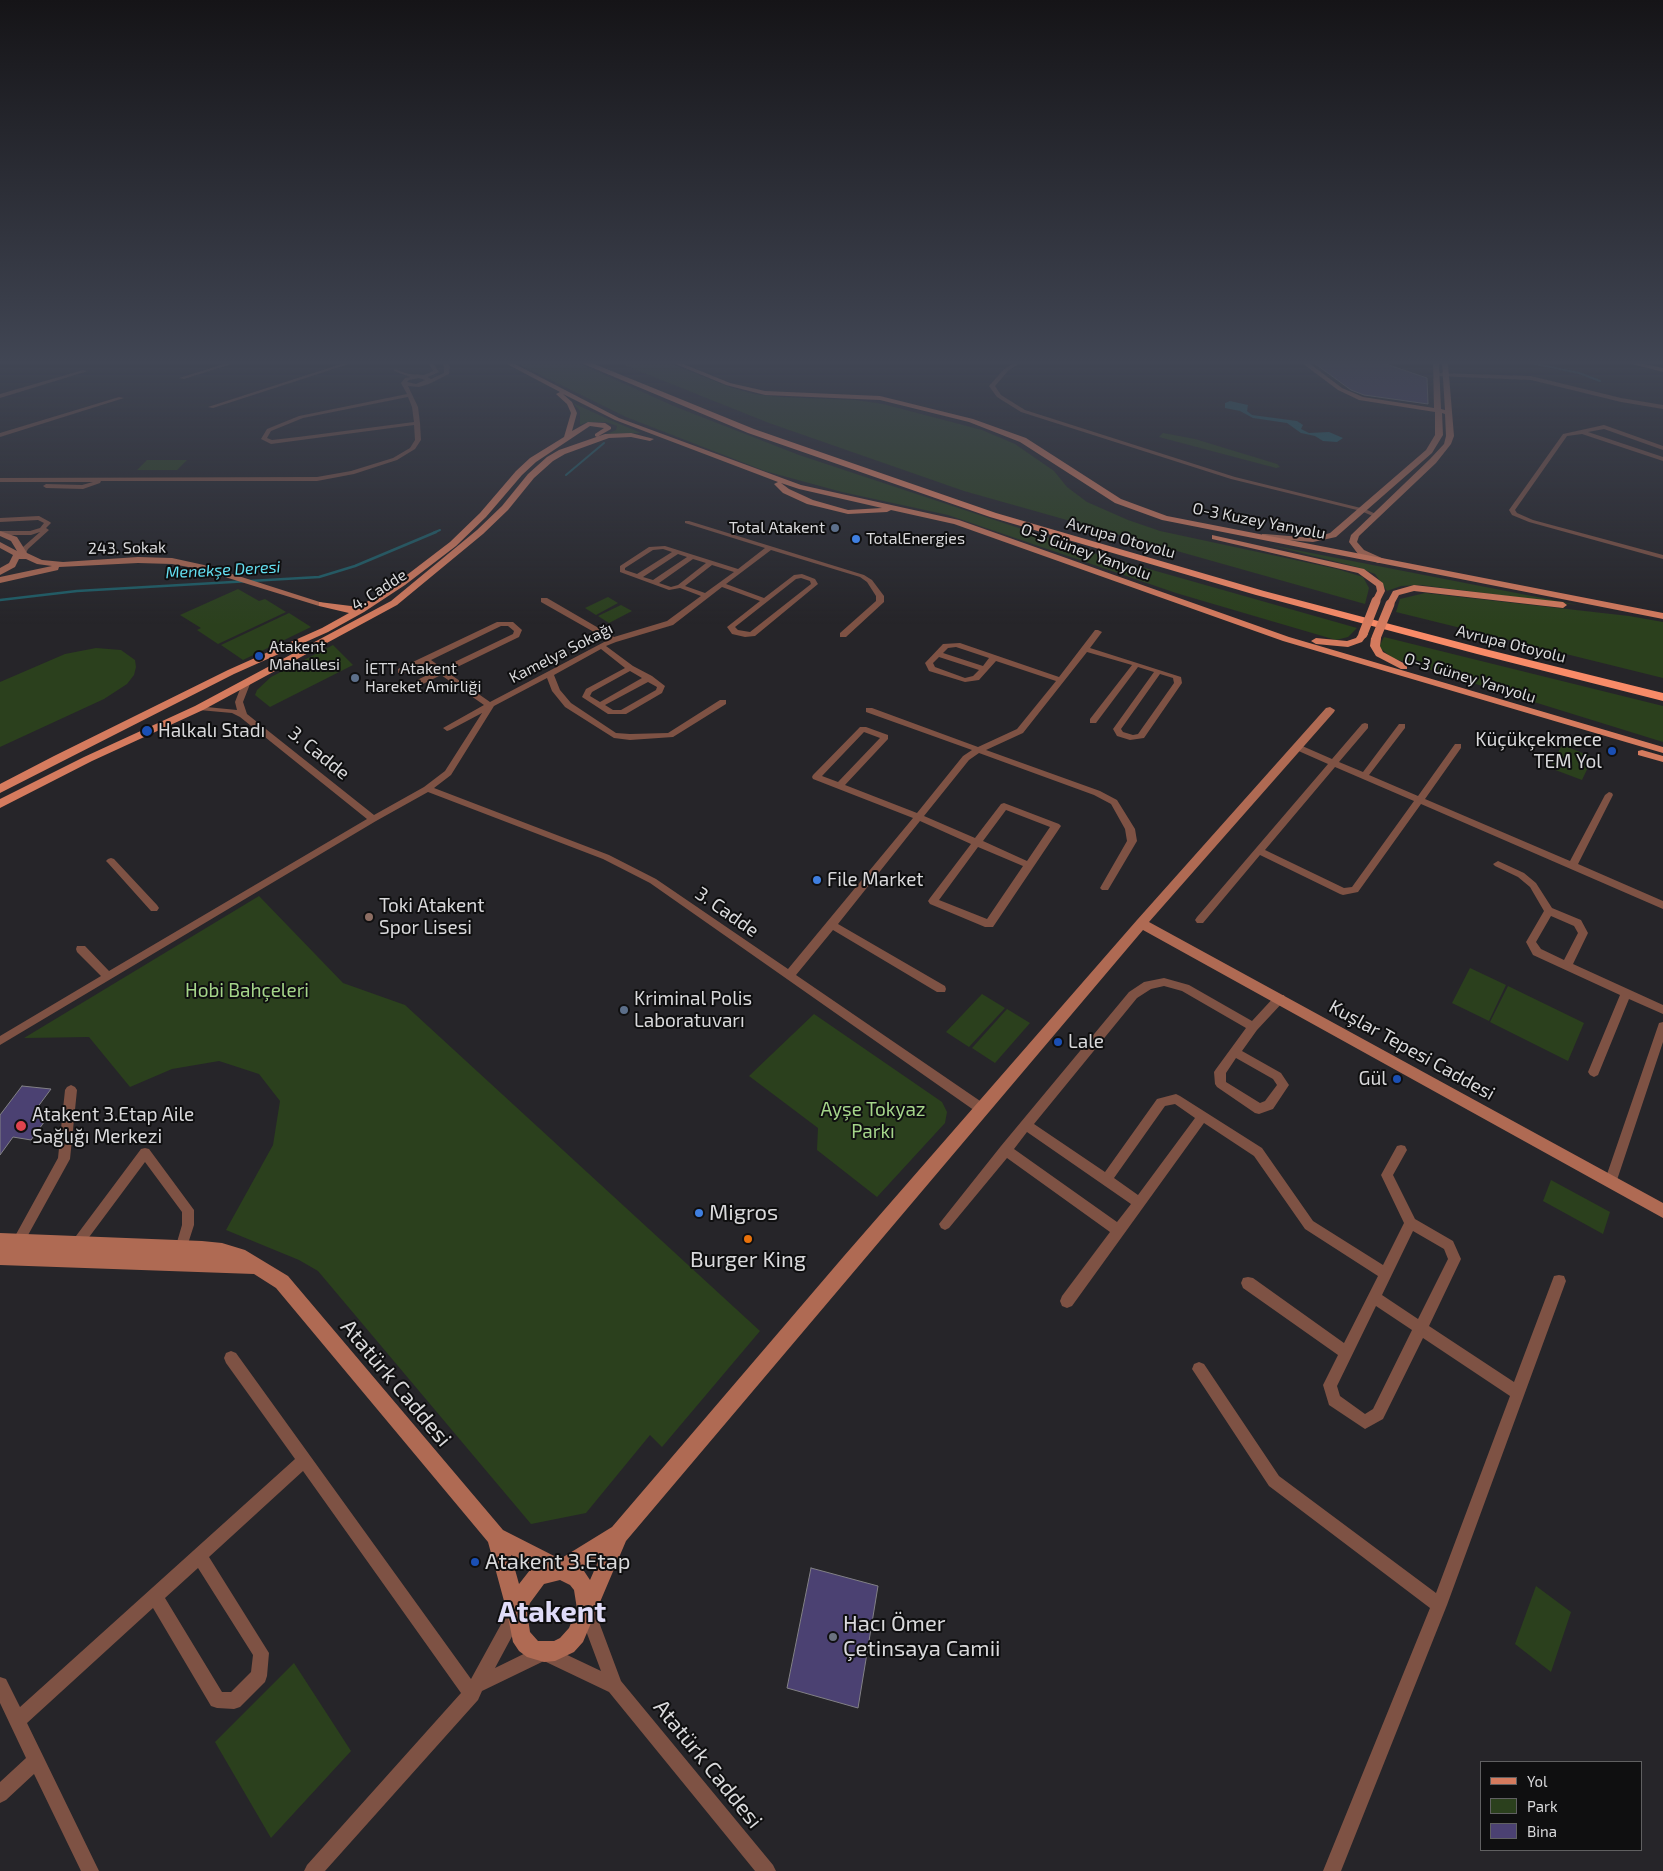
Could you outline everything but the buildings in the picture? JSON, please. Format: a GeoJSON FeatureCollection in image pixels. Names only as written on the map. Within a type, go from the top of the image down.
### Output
{"type":"FeatureCollection","features":[{"type":"Feature","properties":{"kind":"highway","name":"Avrupa Otoyolu"},"geometry":{"type":"LineString","coordinates":[[804,450],[1001,518],[1126,556],[1334,613],[1663,697]]}},
{"type":"Feature","properties":{"kind":"highway","name":"Avrupa Otoyolu"},"geometry":{"type":"LineString","coordinates":[[831,450],[1005,510],[1282,589],[1476,641],[1663,686]]}},
{"type":"Feature","properties":{"kind":"main road","name":"4. Cadde"},"geometry":{"type":"LineString","coordinates":[[0,789],[231,672],[325,630],[360,611],[453,544],[483,515],[519,472],[548,450]]}},
{"type":"Feature","properties":{"kind":"main road","name":"4. Cadde"},"geometry":{"type":"LineString","coordinates":[[0,804],[88,759],[199,708],[246,684],[394,602],[473,539],[506,508],[541,466],[566,450]]}},
{"type":"Feature","properties":{"kind":"main road","name":"4. Cadde"},"geometry":{"type":"LineString","coordinates":[[562,452],[567,450]]}},
{"type":"Feature","properties":{"kind":"main road","name":"4. Cadde"},"geometry":{"type":"LineString","coordinates":[[680,450],[736,469],[757,472]]}},
{"type":"Feature","properties":{"kind":"main road","name":"O-3 Güney Yanyolu"},"geometry":{"type":"LineString","coordinates":[[700,450],[811,490],[970,527],[1286,639],[1663,750]]}},
{"type":"Feature","properties":{"kind":"main road","name":"O-3 Kuzey Yanyolu"},"geometry":{"type":"LineString","coordinates":[[1038,450],[1096,489],[1136,509],[1165,518],[1652,614]]}},
{"type":"Feature","properties":{"kind":"main road"},"geometry":{"type":"LineString","coordinates":[[1041,452],[1094,494],[1133,513],[1190,531],[1360,571],[1380,585],[1381,592],[1363,634],[1359,640],[1348,644],[1321,642],[1141,588]]}},
{"type":"Feature","properties":{"kind":"main road"},"geometry":{"type":"LineString","coordinates":[[768,476],[786,491],[828,507],[856,513],[907,511]]}},
{"type":"Feature","properties":{"kind":"main road"},"geometry":{"type":"LineString","coordinates":[[1502,703],[1389,661],[1380,654],[1375,646],[1376,638],[1396,593],[1414,588],[1663,616]]}},
{"type":"Feature","properties":{"kind":"main road"},"geometry":{"type":"LineString","coordinates":[[322,604],[351,606],[382,596]]}},
{"type":"Feature","properties":{"kind":"main road"},"geometry":{"type":"LineString","coordinates":[[322,604],[360,611],[394,602]]}},
{"type":"Feature","properties":{"kind":"main road"},"geometry":{"type":"LineString","coordinates":[[322,604],[334,613],[333,619],[325,630]]}},
{"type":"Feature","properties":{"kind":"main road"},"geometry":{"type":"LineString","coordinates":[[231,672],[246,684]]}},
{"type":"Feature","properties":{"kind":"main road"},"geometry":{"type":"LineString","coordinates":[[183,696],[199,708]]}},
{"type":"Feature","properties":{"kind":"main road"},"geometry":{"type":"LineString","coordinates":[[1573,724],[1610,742],[1663,759]]}},
{"type":"Feature","properties":{"kind":"street"},"geometry":{"type":"LineString","coordinates":[[0,480],[292,480],[337,476],[382,464],[404,454],[408,450]]}},
{"type":"Feature","properties":{"kind":"street"},"geometry":{"type":"LineString","coordinates":[[1146,450],[1232,478],[1363,510],[1374,515]]}},
{"type":"Feature","properties":{"kind":"street"},"geometry":{"type":"LineString","coordinates":[[1244,534],[1292,540],[1325,538],[1339,532],[1428,450]]}},
{"type":"Feature","properties":{"kind":"street"},"geometry":{"type":"LineString","coordinates":[[1382,561],[1361,552],[1353,542],[1355,535],[1442,450]]}},
{"type":"Feature","properties":{"kind":"street"},"geometry":{"type":"LineString","coordinates":[[1554,450],[1512,510],[1514,514],[1531,521],[1663,557]]}},
{"type":"Feature","properties":{"kind":"street"},"geometry":{"type":"LineString","coordinates":[[1637,450],[1663,459]]}},
{"type":"Feature","properties":{"kind":"street"},"geometry":{"type":"LineString","coordinates":[[83,479],[88,482],[83,487]]}},
{"type":"Feature","properties":{"kind":"street"},"geometry":{"type":"LineString","coordinates":[[0,486],[83,487],[112,479]]}},
{"type":"Feature","properties":{"kind":"street"},"geometry":{"type":"LineString","coordinates":[[0,520],[39,518],[48,523]]}},
{"type":"Feature","properties":{"kind":"street"},"geometry":{"type":"LineString","coordinates":[[687,522],[862,576],[870,581],[880,596],[880,602],[842,635]]}},
{"type":"Feature","properties":{"kind":"street"},"geometry":{"type":"LineString","coordinates":[[0,533],[30,533],[42,529],[48,523]]}},
{"type":"Feature","properties":{"kind":"street"},"geometry":{"type":"LineString","coordinates":[[2,571],[12,565],[25,548],[49,527],[48,523]]}},
{"type":"Feature","properties":{"kind":"street","name":"243. Sokak"},"geometry":{"type":"LineString","coordinates":[[0,533],[14,540],[20,554],[40,562],[53,564],[138,560],[172,562],[231,576],[322,604]]}},
{"type":"Feature","properties":{"kind":"street","name":"243. Sokak"},"geometry":{"type":"LineString","coordinates":[[0,544],[40,565],[61,567]]}},
{"type":"Feature","properties":{"kind":"street"},"geometry":{"type":"LineString","coordinates":[[711,563],[680,586],[672,589],[622,571],[622,567],[651,548],[663,547],[738,571]]}},
{"type":"Feature","properties":{"kind":"street","name":"Kamelya Sokağı"},"geometry":{"type":"LineString","coordinates":[[447,728],[613,640],[670,623],[770,548]]}},
{"type":"Feature","properties":{"kind":"street"},"geometry":{"type":"LineString","coordinates":[[638,577],[678,552]]}},
{"type":"Feature","properties":{"kind":"street"},"geometry":{"type":"LineString","coordinates":[[654,583],[692,557]]}},
{"type":"Feature","properties":{"kind":"street"},"geometry":{"type":"LineString","coordinates":[[0,580],[61,567],[97,563]]}},
{"type":"Feature","properties":{"kind":"street"},"geometry":{"type":"LineString","coordinates":[[2,571],[19,569],[20,571],[13,577]]}},
{"type":"Feature","properties":{"kind":"street"},"geometry":{"type":"LineString","coordinates":[[802,576],[814,580],[815,584],[752,634],[745,635],[735,632],[731,627],[764,600],[794,577],[802,576]]}},
{"type":"Feature","properties":{"kind":"street"},"geometry":{"type":"LineString","coordinates":[[720,584],[764,600]]}},
{"type":"Feature","properties":{"kind":"street"},"geometry":{"type":"LineString","coordinates":[[680,586],[706,596]]}},
{"type":"Feature","properties":{"kind":"street"},"geometry":{"type":"LineString","coordinates":[[544,600],[613,640]]}},
{"type":"Feature","properties":{"kind":"street"},"geometry":{"type":"LineString","coordinates":[[401,671],[500,624],[510,624],[518,630],[516,635],[420,682]]}},
{"type":"Feature","properties":{"kind":"street"},"geometry":{"type":"LineString","coordinates":[[788,976],[800,964],[830,924],[966,758],[978,750],[1020,731],[1098,632]]}},
{"type":"Feature","properties":{"kind":"street"},"geometry":{"type":"LineString","coordinates":[[994,658],[976,678],[965,680],[932,669],[929,663],[946,646],[957,645],[1061,680]]}},
{"type":"Feature","properties":{"kind":"street"},"geometry":{"type":"LineString","coordinates":[[601,646],[630,668],[661,686],[659,691],[622,712],[612,712],[586,697],[589,691],[630,668]]}},
{"type":"Feature","properties":{"kind":"street"},"geometry":{"type":"LineString","coordinates":[[1086,649],[1177,678],[1178,683],[1141,736],[1133,738],[1120,734],[1117,729],[1158,672]]}},
{"type":"Feature","properties":{"kind":"street"},"geometry":{"type":"LineString","coordinates":[[938,654],[984,669]]}},
{"type":"Feature","properties":{"kind":"street"},"geometry":{"type":"LineString","coordinates":[[0,1041],[372,819],[427,789],[448,774],[490,706],[426,660]]}},
{"type":"Feature","properties":{"kind":"street"},"geometry":{"type":"LineString","coordinates":[[1092,721],[1136,665]]}},
{"type":"Feature","properties":{"kind":"street"},"geometry":{"type":"LineString","coordinates":[[549,673],[556,691],[573,708],[614,735],[630,737],[670,735],[679,732],[723,702]]}},
{"type":"Feature","properties":{"kind":"street"},"geometry":{"type":"LineString","coordinates":[[600,706],[649,678]]}},
{"type":"Feature","properties":{"kind":"street"},"geometry":{"type":"LineString","coordinates":[[243,715],[239,702],[246,684]]}},
{"type":"Feature","properties":{"kind":"street"},"geometry":{"type":"LineString","coordinates":[[573,708],[590,699]]}},
{"type":"Feature","properties":{"kind":"street"},"geometry":{"type":"LineString","coordinates":[[199,708],[243,715]]}},
{"type":"Feature","properties":{"kind":"street"},"geometry":{"type":"LineString","coordinates":[[869,710],[1097,793],[1114,802],[1130,829],[1132,841],[1105,888]]}},
{"type":"Feature","properties":{"kind":"street"},"geometry":{"type":"LineString","coordinates":[[475,1689],[544,1652],[555,1651],[567,1645],[576,1635],[619,1534],[850,1261],[1141,923],[1330,710]]}},
{"type":"Feature","properties":{"kind":"street","name":"3. Cadde"},"geometry":{"type":"LineString","coordinates":[[243,715],[372,819]]}},
{"type":"Feature","properties":{"kind":"street"},"geometry":{"type":"LineString","coordinates":[[1200,920],[1366,726]]}},
{"type":"Feature","properties":{"kind":"street"},"geometry":{"type":"LineString","coordinates":[[1364,776],[1402,726]]}},
{"type":"Feature","properties":{"kind":"street"},"geometry":{"type":"LineString","coordinates":[[839,786],[886,737],[863,729],[816,777],[918,817],[1029,865]]}},
{"type":"Feature","properties":{"kind":"street"},"geometry":{"type":"LineString","coordinates":[[1259,851],[1343,892],[1355,890],[1458,746]]}},
{"type":"Feature","properties":{"kind":"street"},"geometry":{"type":"LineString","coordinates":[[1297,747],[1663,904]]}},
{"type":"Feature","properties":{"kind":"street","name":"3. Cadde"},"geometry":{"type":"LineString","coordinates":[[427,789],[606,857],[653,881],[982,1109]]}},
{"type":"Feature","properties":{"kind":"street"},"geometry":{"type":"LineString","coordinates":[[1572,866],[1609,795]]}},
{"type":"Feature","properties":{"kind":"street"},"geometry":{"type":"LineString","coordinates":[[1004,806],[1056,826],[988,924],[933,901],[977,842],[1004,806]]}},
{"type":"Feature","properties":{"kind":"street"},"geometry":{"type":"LineString","coordinates":[[111,861],[154,908]]}},
{"type":"Feature","properties":{"kind":"street"},"geometry":{"type":"LineString","coordinates":[[1498,864],[1521,875],[1533,885],[1549,911],[1578,923],[1583,933],[1566,966]]}},
{"type":"Feature","properties":{"kind":"street"},"geometry":{"type":"LineString","coordinates":[[1549,911],[1531,942],[1537,952],[1663,1010]]}},
{"type":"Feature","properties":{"kind":"street","name":"Kuşlar Tepesi Caddesi"},"geometry":{"type":"LineString","coordinates":[[1141,923],[1611,1180],[1663,1211]]}},
{"type":"Feature","properties":{"kind":"street"},"geometry":{"type":"LineString","coordinates":[[830,924],[942,990]]}},
{"type":"Feature","properties":{"kind":"street"},"geometry":{"type":"LineString","coordinates":[[81,949],[108,976]]}},
{"type":"Feature","properties":{"kind":"street"},"geometry":{"type":"LineString","coordinates":[[944,1224],[1133,995],[1148,985],[1164,982],[1185,988],[1253,1027]]}},
{"type":"Feature","properties":{"kind":"street"},"geometry":{"type":"LineString","coordinates":[[1594,1072],[1626,993]]}},
{"type":"Feature","properties":{"kind":"street"},"geometry":{"type":"LineString","coordinates":[[1235,1052],[1277,1076],[1283,1085],[1269,1105],[1259,1109],[1221,1084],[1220,1072],[1253,1027],[1280,998]]}},
{"type":"Feature","properties":{"kind":"street"},"geometry":{"type":"LineString","coordinates":[[1611,1180],[1663,1026]]}},
{"type":"Feature","properties":{"kind":"street"},"geometry":{"type":"LineString","coordinates":[[4,1257],[18,1242],[64,1160],[71,1090]]}},
{"type":"Feature","properties":{"kind":"street"},"geometry":{"type":"LineString","coordinates":[[1106,1180],[1162,1102],[1176,1099],[1258,1152],[1309,1225],[1386,1274]]}},
{"type":"Feature","properties":{"kind":"street"},"geometry":{"type":"LineString","coordinates":[[1068,1301],[1203,1116]]}},
{"type":"Feature","properties":{"kind":"street"},"geometry":{"type":"LineString","coordinates":[[1026,1125],[1140,1202]]}},
{"type":"Feature","properties":{"kind":"street"},"geometry":{"type":"LineString","coordinates":[[1005,1150],[1119,1231]]}},
{"type":"Feature","properties":{"kind":"street"},"geometry":{"type":"LineString","coordinates":[[1401,1150],[1387,1175],[1411,1224],[1449,1245],[1455,1259],[1378,1414],[1365,1422],[1334,1400],[1330,1385],[1411,1224]]}},
{"type":"Feature","properties":{"kind":"street"},"geometry":{"type":"LineString","coordinates":[[66,1259],[144,1153],[188,1210],[188,1225],[180,1248]]}},
{"type":"Feature","properties":{"kind":"street","name":"Atatürk Caddesi"},"geometry":{"type":"LineString","coordinates":[[0,1241],[180,1248],[222,1251],[239,1255],[282,1282],[496,1537]]}},
{"type":"Feature","properties":{"kind":"street","name":"Atatürk Caddesi"},"geometry":{"type":"LineString","coordinates":[[4,1257],[256,1266]]}},
{"type":"Feature","properties":{"kind":"street"},"geometry":{"type":"LineString","coordinates":[[1332,1871],[1439,1605],[1559,1281]]}},
{"type":"Feature","properties":{"kind":"street"},"geometry":{"type":"LineString","coordinates":[[1248,1284],[1346,1353]]}},
{"type":"Feature","properties":{"kind":"street"},"geometry":{"type":"LineString","coordinates":[[1374,1297],[1518,1393]]}},
{"type":"Feature","properties":{"kind":"street"},"geometry":{"type":"LineString","coordinates":[[231,1358],[304,1461],[475,1689]]}},
{"type":"Feature","properties":{"kind":"street"},"geometry":{"type":"LineString","coordinates":[[1199,1369],[1274,1481],[1439,1605]]}},
{"type":"Feature","properties":{"kind":"street"},"geometry":{"type":"LineString","coordinates":[[17,1721],[304,1461]]}},
{"type":"Feature","properties":{"kind":"street"},"geometry":{"type":"LineString","coordinates":[[312,1871],[475,1689],[517,1612],[521,1599],[537,1577],[548,1572],[560,1570],[619,1534]]}},
{"type":"Feature","properties":{"kind":"street"},"geometry":{"type":"LineString","coordinates":[[496,1537],[560,1570],[569,1572],[577,1578],[586,1597],[586,1609],[615,1686]]}},
{"type":"Feature","properties":{"kind":"street"},"geometry":{"type":"LineString","coordinates":[[496,1537],[517,1612],[520,1635],[534,1650],[544,1652],[615,1686]]}},
{"type":"Feature","properties":{"kind":"street"},"geometry":{"type":"LineString","coordinates":[[155,1596],[217,1700],[234,1701],[259,1676],[261,1653],[199,1556]]}},
{"type":"Feature","properties":{"kind":"street"},"geometry":{"type":"LineString","coordinates":[[0,1685],[90,1871]]}},
{"type":"Feature","properties":{"kind":"street","name":"Atatürk Caddesi"},"geometry":{"type":"LineString","coordinates":[[615,1686],[767,1871]]}},
{"type":"Feature","properties":{"kind":"street"},"geometry":{"type":"LineString","coordinates":[[0,1794],[35,1760]]}},
{"type":"Feature","properties":{"kind":"green space"},"geometry":{"type":"Polygon","coordinates":[[[712,450],[787,450],[1103,556],[1357,628],[1348,637],[1336,640],[1176,593],[948,515],[842,492],[765,471],[712,450]]]}},
{"type":"Feature","properties":{"kind":"green space"},"geometry":{"type":"Polygon","coordinates":[[[847,450],[1024,450],[1054,471],[1067,487],[1087,502],[1128,520],[1160,531],[1337,569],[1363,577],[1369,588],[1365,604],[964,491],[847,450]]]}},
{"type":"Feature","properties":{"kind":"green space"},"geometry":{"type":"Polygon","coordinates":[[[1209,450],[1232,450],[1277,464],[1280,467],[1276,468],[1209,450]]]}},
{"type":"Feature","properties":{"kind":"green space"},"geometry":{"type":"Polygon","coordinates":[[[147,460],[187,460],[177,470],[137,470],[147,460]]]}},
{"type":"Feature","properties":{"kind":"green space"},"geometry":{"type":"Polygon","coordinates":[[[1270,545],[1578,605],[1420,585],[1401,586],[1387,591],[1375,574],[1357,567],[1270,545]]]}},
{"type":"Feature","properties":{"kind":"green space"},"geometry":{"type":"Polygon","coordinates":[[[238,589],[259,601],[265,599],[286,612],[218,644],[197,630],[201,628],[180,615],[238,589]]]}},
{"type":"Feature","properties":{"kind":"green space"},"geometry":{"type":"Polygon","coordinates":[[[1425,593],[1629,616],[1663,622],[1663,678],[1396,612],[1400,599],[1425,593]]]}},
{"type":"Feature","properties":{"kind":"green space"},"geometry":{"type":"Polygon","coordinates":[[[608,597],[618,603],[596,615],[585,608],[608,597]]]}},
{"type":"Feature","properties":{"kind":"green space"},"geometry":{"type":"Polygon","coordinates":[[[621,605],[632,611],[609,623],[598,616],[621,605]]]}},
{"type":"Feature","properties":{"kind":"green space"},"geometry":{"type":"Polygon","coordinates":[[[289,613],[311,627],[243,660],[221,645],[289,613]]]}},
{"type":"Feature","properties":{"kind":"green space"},"geometry":{"type":"Polygon","coordinates":[[[1384,637],[1663,706],[1663,742],[1392,658],[1379,647],[1384,637]]]}},
{"type":"Feature","properties":{"kind":"green space"},"geometry":{"type":"Polygon","coordinates":[[[333,645],[353,665],[270,707],[255,695],[257,690],[271,677],[333,645]]]}},
{"type":"Feature","properties":{"kind":"green space"},"geometry":{"type":"Polygon","coordinates":[[[96,648],[121,650],[135,660],[134,675],[127,684],[104,699],[0,747],[0,682],[65,654],[96,648]]]}},
{"type":"Feature","properties":{"kind":"green space"},"geometry":{"type":"Polygon","coordinates":[[[1562,745],[1593,757],[1582,780],[1550,768],[1562,745]]]}},
{"type":"Feature","properties":{"kind":"green space","name":"Hobi Bahçeleri"},"geometry":{"type":"Polygon","coordinates":[[[259,896],[343,983],[405,1005],[760,1331],[662,1447],[650,1435],[586,1513],[531,1524],[318,1271],[299,1260],[226,1230],[273,1145],[280,1101],[259,1074],[219,1061],[172,1069],[130,1087],[89,1037],[24,1038],[259,896]]]}},
{"type":"Feature","properties":{"kind":"green space"},"geometry":{"type":"Polygon","coordinates":[[[1470,968],[1506,985],[1489,1021],[1452,1003],[1470,968]]]}},
{"type":"Feature","properties":{"kind":"green space"},"geometry":{"type":"Polygon","coordinates":[[[1508,986],[1584,1023],[1568,1061],[1490,1022],[1508,986]]]}},
{"type":"Feature","properties":{"kind":"green space"},"geometry":{"type":"Polygon","coordinates":[[[982,994],[1005,1008],[969,1047],[946,1032],[982,994]]]}},
{"type":"Feature","properties":{"kind":"green space"},"geometry":{"type":"Polygon","coordinates":[[[1007,1009],[1030,1023],[995,1063],[972,1048],[1007,1009]]]}},
{"type":"Feature","properties":{"kind":"green space","name":"Ayşe Tokyaz Parkı"},"geometry":{"type":"Polygon","coordinates":[[[814,1014],[942,1102],[947,1112],[945,1123],[877,1197],[817,1150],[818,1128],[749,1076],[814,1014]]]}},
{"type":"Feature","properties":{"kind":"green space"},"geometry":{"type":"Polygon","coordinates":[[[1551,1180],[1610,1212],[1603,1234],[1543,1201],[1551,1180]]]}},
{"type":"Feature","properties":{"kind":"green space"},"geometry":{"type":"Polygon","coordinates":[[[1536,1586],[1571,1612],[1551,1672],[1515,1644],[1536,1586]]]}},
{"type":"Feature","properties":{"kind":"green space"},"geometry":{"type":"Polygon","coordinates":[[[294,1663],[351,1751],[271,1838],[215,1742],[294,1663]]]}},
{"type":"Feature","properties":{"kind":"waterway","name":"Menekşe Deresi"},"geometry":{"type":"LineString","coordinates":[[566,475],[595,450]]}},
{"type":"Feature","properties":{"kind":"waterway","name":"Menekşe Deresi"},"geometry":{"type":"LineString","coordinates":[[433,533],[440,530]]}},
{"type":"Feature","properties":{"kind":"waterway","name":"Menekşe Deresi"},"geometry":{"type":"LineString","coordinates":[[0,600],[77,591],[319,577],[355,566],[436,532]]}},
{"type":"Feature","properties":{"kind":"place","name":"Total Atakent"},"geometry":{"type":"Point","coordinates":[835,528]}},
{"type":"Feature","properties":{"kind":"place","name":"TotalEnergies"},"geometry":{"type":"Point","coordinates":[856,539]}},
{"type":"Feature","properties":{"kind":"place","name":"Atakent Mahallesi"},"geometry":{"type":"Point","coordinates":[259,656]}},
{"type":"Feature","properties":{"kind":"place","name":"İETT Atakent Hareket Amirliği"},"geometry":{"type":"Point","coordinates":[355,678]}},
{"type":"Feature","properties":{"kind":"place","name":"Halkalı Stadı"},"geometry":{"type":"Point","coordinates":[147,731]}},
{"type":"Feature","properties":{"kind":"place","name":"Küçükçekmece TEM Yol"},"geometry":{"type":"Point","coordinates":[1612,751]}},
{"type":"Feature","properties":{"kind":"place","name":"File Market"},"geometry":{"type":"Point","coordinates":[817,880]}},
{"type":"Feature","properties":{"kind":"place","name":"Toki Atakent Spor Lisesi"},"geometry":{"type":"Point","coordinates":[369,917]}},
{"type":"Feature","properties":{"kind":"place","name":"Kriminal Polis Laboratuvarı"},"geometry":{"type":"Point","coordinates":[624,1010]}},
{"type":"Feature","properties":{"kind":"place","name":"Lale"},"geometry":{"type":"Point","coordinates":[1058,1042]}},
{"type":"Feature","properties":{"kind":"place","name":"Gül"},"geometry":{"type":"Point","coordinates":[1397,1079]}},
{"type":"Feature","properties":{"kind":"place","name":"Atakent 3.Etap Aile Sağlığı Merkezi"},"geometry":{"type":"Point","coordinates":[21,1126]}},
{"type":"Feature","properties":{"kind":"place","name":"Migros"},"geometry":{"type":"Point","coordinates":[699,1213]}},
{"type":"Feature","properties":{"kind":"place","name":"Burger King"},"geometry":{"type":"Point","coordinates":[748,1239]}},
{"type":"Feature","properties":{"kind":"place","name":"Atakent 3.Etap"},"geometry":{"type":"Point","coordinates":[475,1562]}},
{"type":"Feature","properties":{"kind":"place","name":"Hacı Ömer Çetinsaya Camii"},"geometry":{"type":"Point","coordinates":[833,1637]}},
{"type":"Feature","properties":{"kind":"district","name":"Atakent"},"geometry":{"type":"Point","coordinates":[552,1612]}}]}
